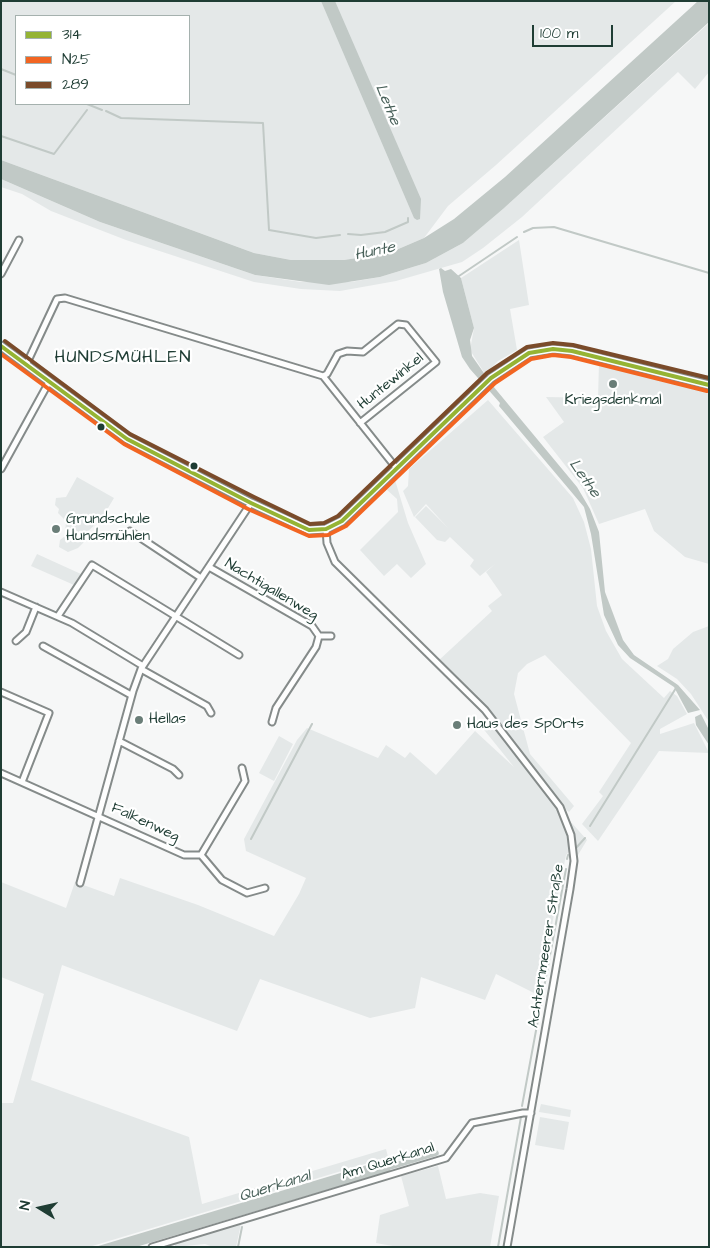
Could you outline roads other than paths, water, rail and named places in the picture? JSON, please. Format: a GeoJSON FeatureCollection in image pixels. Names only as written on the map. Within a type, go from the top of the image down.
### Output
{"type":"FeatureCollection","features":[{"type":"Feature","properties":{"kind":"street"},"geometry":{"type":"LineString","coordinates":[[1,274],[19,240]]}},
{"type":"Feature","properties":{"kind":"street"},"geometry":{"type":"LineString","coordinates":[[26,365],[57,299],[65,298],[323,376],[397,470]]}},
{"type":"Feature","properties":{"kind":"street","name":"Huntewinkel"},"geometry":{"type":"LineString","coordinates":[[323,376],[327,374],[338,354],[347,351],[363,352],[398,324],[406,325],[436,362],[360,423]]}},
{"type":"Feature","properties":{"kind":"street"},"geometry":{"type":"LineString","coordinates":[[1,346],[127,440],[250,503],[309,530],[326,530],[342,521],[491,378],[529,353],[553,349],[588,354],[709,385]]}},
{"type":"Feature","properties":{"kind":"street"},"geometry":{"type":"LineString","coordinates":[[1,469],[49,382]]}},
{"type":"Feature","properties":{"kind":"street"},"geometry":{"type":"LineString","coordinates":[[80,883],[132,695],[142,667],[250,503]]}},
{"type":"Feature","properties":{"kind":"street","name":"Achternmeerer Straße"},"geometry":{"type":"LineString","coordinates":[[326,530],[327,543],[335,562],[485,710],[560,807],[571,835],[574,861],[507,1247]]}},
{"type":"Feature","properties":{"kind":"street"},"geometry":{"type":"LineString","coordinates":[[130,531],[201,578]]}},
{"type":"Feature","properties":{"kind":"street"},"geometry":{"type":"LineString","coordinates":[[58,616],[92,565],[239,655]]}},
{"type":"Feature","properties":{"kind":"street","name":"Nachtigallenweg"},"geometry":{"type":"LineString","coordinates":[[209,567],[312,626],[320,636]]}},
{"type":"Feature","properties":{"kind":"street"},"geometry":{"type":"LineString","coordinates":[[1,592],[58,616],[207,706],[212,713]]}},
{"type":"Feature","properties":{"kind":"street"},"geometry":{"type":"LineString","coordinates":[[16,641],[26,632],[36,607]]}},
{"type":"Feature","properties":{"kind":"street","name":"Nachtigallenweg"},"geometry":{"type":"LineString","coordinates":[[320,636],[331,636]]}},
{"type":"Feature","properties":{"kind":"street","name":"Nachtigallenweg"},"geometry":{"type":"LineString","coordinates":[[272,722],[276,708],[316,647],[320,636]]}},
{"type":"Feature","properties":{"kind":"street"},"geometry":{"type":"LineString","coordinates":[[43,646],[132,695]]}},
{"type":"Feature","properties":{"kind":"street"},"geometry":{"type":"LineString","coordinates":[[1,692],[49,713],[22,782]]}},
{"type":"Feature","properties":{"kind":"street"},"geometry":{"type":"LineString","coordinates":[[119,741],[173,769],[180,775]]}},
{"type":"Feature","properties":{"kind":"street"},"geometry":{"type":"LineString","coordinates":[[242,768],[245,781],[201,855],[222,880],[247,893],[265,888]]}},
{"type":"Feature","properties":{"kind":"street","name":"Falkenweg"},"geometry":{"type":"LineString","coordinates":[[1,773],[184,855],[201,855]]}},
{"type":"Feature","properties":{"kind":"street","name":"Am Querkanal"},"geometry":{"type":"LineString","coordinates":[[152,1247],[446,1158],[472,1123],[531,1113]]}},
{"type":"Feature","properties":{"kind":"waterway"},"geometry":{"type":"LineString","coordinates":[[1,69],[15,75]]}},
{"type":"Feature","properties":{"kind":"waterway"},"geometry":{"type":"LineString","coordinates":[[90,105],[102,110]]}},
{"type":"Feature","properties":{"kind":"waterway"},"geometry":{"type":"LineString","coordinates":[[1,136],[54,154],[87,110]]}},
{"type":"Feature","properties":{"kind":"waterway"},"geometry":{"type":"LineString","coordinates":[[106,111],[121,118],[263,123],[269,230],[316,238],[340,235]]}},
{"type":"Feature","properties":{"kind":"waterway","name":"Hunte"},"geometry":{"type":"LineString","coordinates":[[348,234],[361,235],[385,232],[408,222],[408,218]]}},
{"type":"Feature","properties":{"kind":"waterway"},"geometry":{"type":"LineString","coordinates":[[524,232],[533,228],[554,227],[709,273]]}},
{"type":"Feature","properties":{"kind":"waterway"},"geometry":{"type":"LineString","coordinates":[[459,276],[517,237]]}},
{"type":"Feature","properties":{"kind":"waterway"},"geometry":{"type":"LineString","coordinates":[[590,826],[676,688]]}},
{"type":"Feature","properties":{"kind":"waterway"},"geometry":{"type":"LineString","coordinates":[[251,839],[312,724]]}},
{"type":"Feature","properties":{"kind":"waterway"},"geometry":{"type":"LineString","coordinates":[[576,848],[585,838]]}},
{"type":"Feature","properties":{"kind":"waterway"},"geometry":{"type":"LineString","coordinates":[[567,859],[568,855]]}},
{"type":"Feature","properties":{"kind":"waterway"},"geometry":{"type":"LineString","coordinates":[[522,1106],[566,869]]}},
{"type":"Feature","properties":{"kind":"waterway"},"geometry":{"type":"LineString","coordinates":[[498,1247],[521,1117]]}},
{"type":"Feature","properties":{"kind":"waterway","name":"Querkanal"},"geometry":{"type":"LineString","coordinates":[[383,1169],[436,1153]]}},
{"type":"Feature","properties":{"kind":"waterway"},"geometry":{"type":"LineString","coordinates":[[238,1247],[242,1227]]}},
{"type":"Feature","properties":{"kind":"place","name":"Kriegsdenkmal"},"geometry":{"type":"Point","coordinates":[613,384]}},
{"type":"Feature","properties":{"kind":"place","name":"Grundschule Hundsmühlen"},"geometry":{"type":"Point","coordinates":[56,529]}},
{"type":"Feature","properties":{"kind":"place","name":"Hellas"},"geometry":{"type":"Point","coordinates":[139,720]}},
{"type":"Feature","properties":{"kind":"place","name":"Haus des SpOrts"},"geometry":{"type":"Point","coordinates":[457,725]}},
{"type":"Feature","properties":{"kind":"district","name":"HUNDSMÜHLEN"},"geometry":{"type":"Point","coordinates":[123,358]}},
{"type":"Feature","properties":{"kind":"water label","name":"Lethe"},"geometry":{"type":"Point","coordinates":[387,105]}},
{"type":"Feature","properties":{"kind":"water label","name":"Lethe"},"geometry":{"type":"Point","coordinates":[584,479]}}]}
